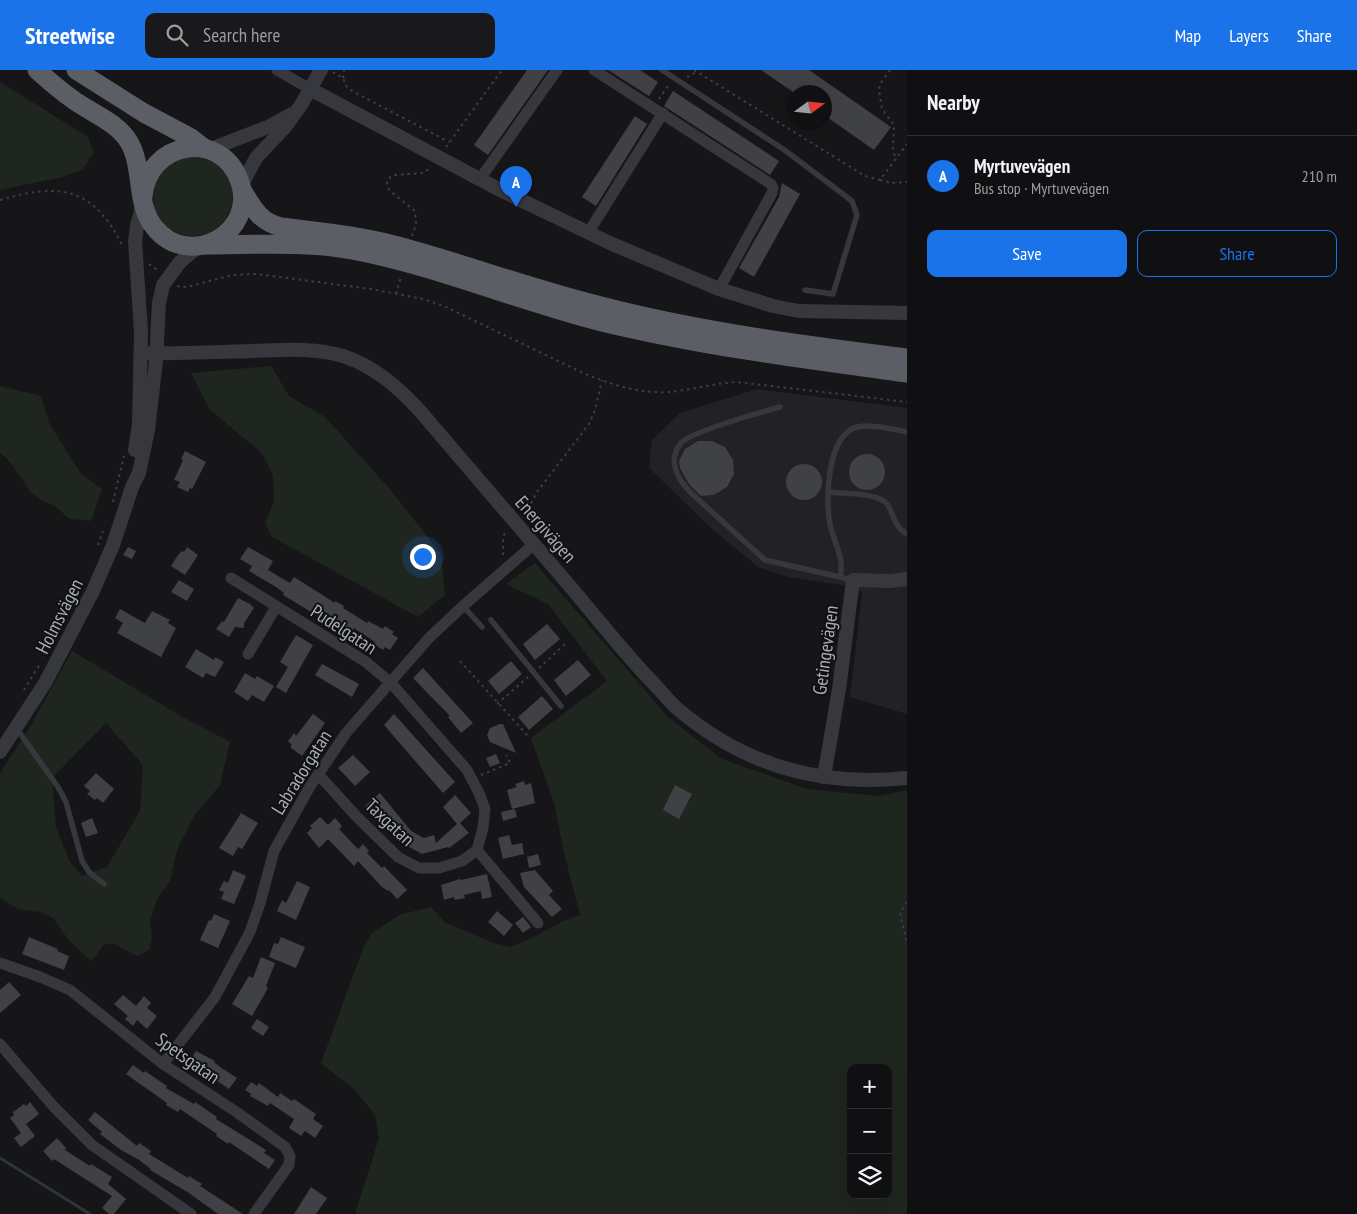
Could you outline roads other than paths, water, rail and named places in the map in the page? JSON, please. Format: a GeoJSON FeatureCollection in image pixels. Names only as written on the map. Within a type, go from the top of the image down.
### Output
{"type":"FeatureCollection","features":[{"type":"Feature","properties":{"kind":"highway"},"geometry":{"type":"LineString","coordinates":[[37,70],[75,101],[124,135],[133,151],[149,221],[162,236],[179,244],[314,246],[351,250],[396,260],[599,321],[674,338],[801,359],[907,373]]}},
{"type":"Feature","properties":{"kind":"highway"},"geometry":{"type":"LineString","coordinates":[[76,70],[144,113],[191,138],[223,158],[237,175],[241,188],[260,218],[273,225],[350,235],[392,244],[549,292],[695,328],[802,345],[907,358]]}},
{"type":"Feature","properties":{"kind":"highway"},"geometry":{"type":"LineString","coordinates":[[143,200],[145,184],[150,172],[162,158],[179,149],[191,147],[206,149]]}},
{"type":"Feature","properties":{"kind":"highway"},"geometry":{"type":"LineString","coordinates":[[202,245],[224,235],[234,224],[240,212],[241,188]]}},
{"type":"Feature","properties":{"kind":"street"},"geometry":{"type":"LineString","coordinates":[[277,70],[439,158],[588,233],[719,289],[773,306],[799,311],[907,313]]}},
{"type":"Feature","properties":{"kind":"street"},"geometry":{"type":"LineString","coordinates":[[241,188],[256,158],[286,126],[321,70]]}},
{"type":"Feature","properties":{"kind":"street"},"geometry":{"type":"LineString","coordinates":[[480,179],[557,70]]}},
{"type":"Feature","properties":{"kind":"street"},"geometry":{"type":"LineString","coordinates":[[594,70],[771,184],[773,188],[772,193],[719,289]]}},
{"type":"Feature","properties":{"kind":"street"},"geometry":{"type":"LineString","coordinates":[[206,149],[268,127],[295,112]]}},
{"type":"Feature","properties":{"kind":"street"},"geometry":{"type":"LineString","coordinates":[[588,233],[663,113]]}},
{"type":"Feature","properties":{"kind":"street","name":"Holmsvägen"},"geometry":{"type":"LineString","coordinates":[[132,487],[132,471],[139,424],[141,354],[140,306],[135,241],[143,200]]}},
{"type":"Feature","properties":{"kind":"street","name":"Holmsvägen"},"geometry":{"type":"LineString","coordinates":[[0,752],[45,684],[93,591],[113,545],[132,487],[139,473],[148,430],[157,354],[159,303],[163,285],[180,262],[202,245]]}},
{"type":"Feature","properties":{"kind":"street","name":"Energivägen"},"geometry":{"type":"LineString","coordinates":[[141,354],[292,349],[320,351],[343,356],[365,366],[400,390],[420,410],[638,668],[679,710],[714,735],[748,754],[786,770],[850,781],[907,778]]}},
{"type":"Feature","properties":{"kind":"street","name":"Labradorgatan"},"geometry":{"type":"LineString","coordinates":[[163,1064],[215,997],[250,932],[274,850],[318,774],[346,733],[429,638],[534,544]]}},
{"type":"Feature","properties":{"kind":"street","name":"Pudelgatan"},"geometry":{"type":"LineString","coordinates":[[231,578],[366,662],[391,683]]}},
{"type":"Feature","properties":{"kind":"street"},"geometry":{"type":"LineString","coordinates":[[847,579],[890,581],[907,579]]}},
{"type":"Feature","properties":{"kind":"street","name":"Getingevägen"},"geometry":{"type":"LineString","coordinates":[[824,777],[839,689],[847,579]]}},
{"type":"Feature","properties":{"kind":"street"},"geometry":{"type":"LineString","coordinates":[[248,654],[276,607]]}},
{"type":"Feature","properties":{"kind":"street"},"geometry":{"type":"LineString","coordinates":[[391,683],[467,770],[485,809],[483,828],[477,850],[538,923]]}},
{"type":"Feature","properties":{"kind":"street","name":"Taxgatan"},"geometry":{"type":"LineString","coordinates":[[318,774],[398,858],[419,868],[439,868],[462,861],[477,850]]}},
{"type":"Feature","properties":{"kind":"street","name":"Spetsgatan"},"geometry":{"type":"LineString","coordinates":[[0,963],[70,990],[163,1064],[238,1113],[285,1147],[290,1156],[289,1165],[254,1214]]}},
{"type":"Feature","properties":{"kind":"street"},"geometry":{"type":"LineString","coordinates":[[0,1044],[54,1107],[92,1145],[191,1214]]}},
{"type":"Feature","properties":{"kind":"lane"},"geometry":{"type":"LineString","coordinates":[[662,70],[786,151],[852,201],[857,215],[833,294],[805,290]]}},
{"type":"Feature","properties":{"kind":"lane"},"geometry":{"type":"LineString","coordinates":[[780,407],[720,426],[694,436],[680,444],[674,466],[679,480],[765,560],[847,579]]}},
{"type":"Feature","properties":{"kind":"lane"},"geometry":{"type":"LineString","coordinates":[[847,579],[842,569],[827,506],[834,451],[846,433],[857,428],[874,426],[907,432]]}},
{"type":"Feature","properties":{"kind":"lane"},"geometry":{"type":"LineString","coordinates":[[828,492],[880,498],[887,504],[899,529],[907,534]]}},
{"type":"Feature","properties":{"kind":"lane"},"geometry":{"type":"LineString","coordinates":[[463,606],[482,627]]}},
{"type":"Feature","properties":{"kind":"lane"},"geometry":{"type":"LineString","coordinates":[[491,620],[561,706]]}},
{"type":"Feature","properties":{"kind":"lane"},"geometry":{"type":"LineString","coordinates":[[16,729],[58,787],[66,802],[82,861],[89,872],[104,884]]}},
{"type":"Feature","properties":{"kind":"waterway"},"geometry":{"type":"LineString","coordinates":[[0,1158],[90,1214]]}},
{"type":"Feature","properties":{"kind":"place","name":"Myrtuvevägen"},"geometry":{"type":"Point","coordinates":[516,207]}}]}
